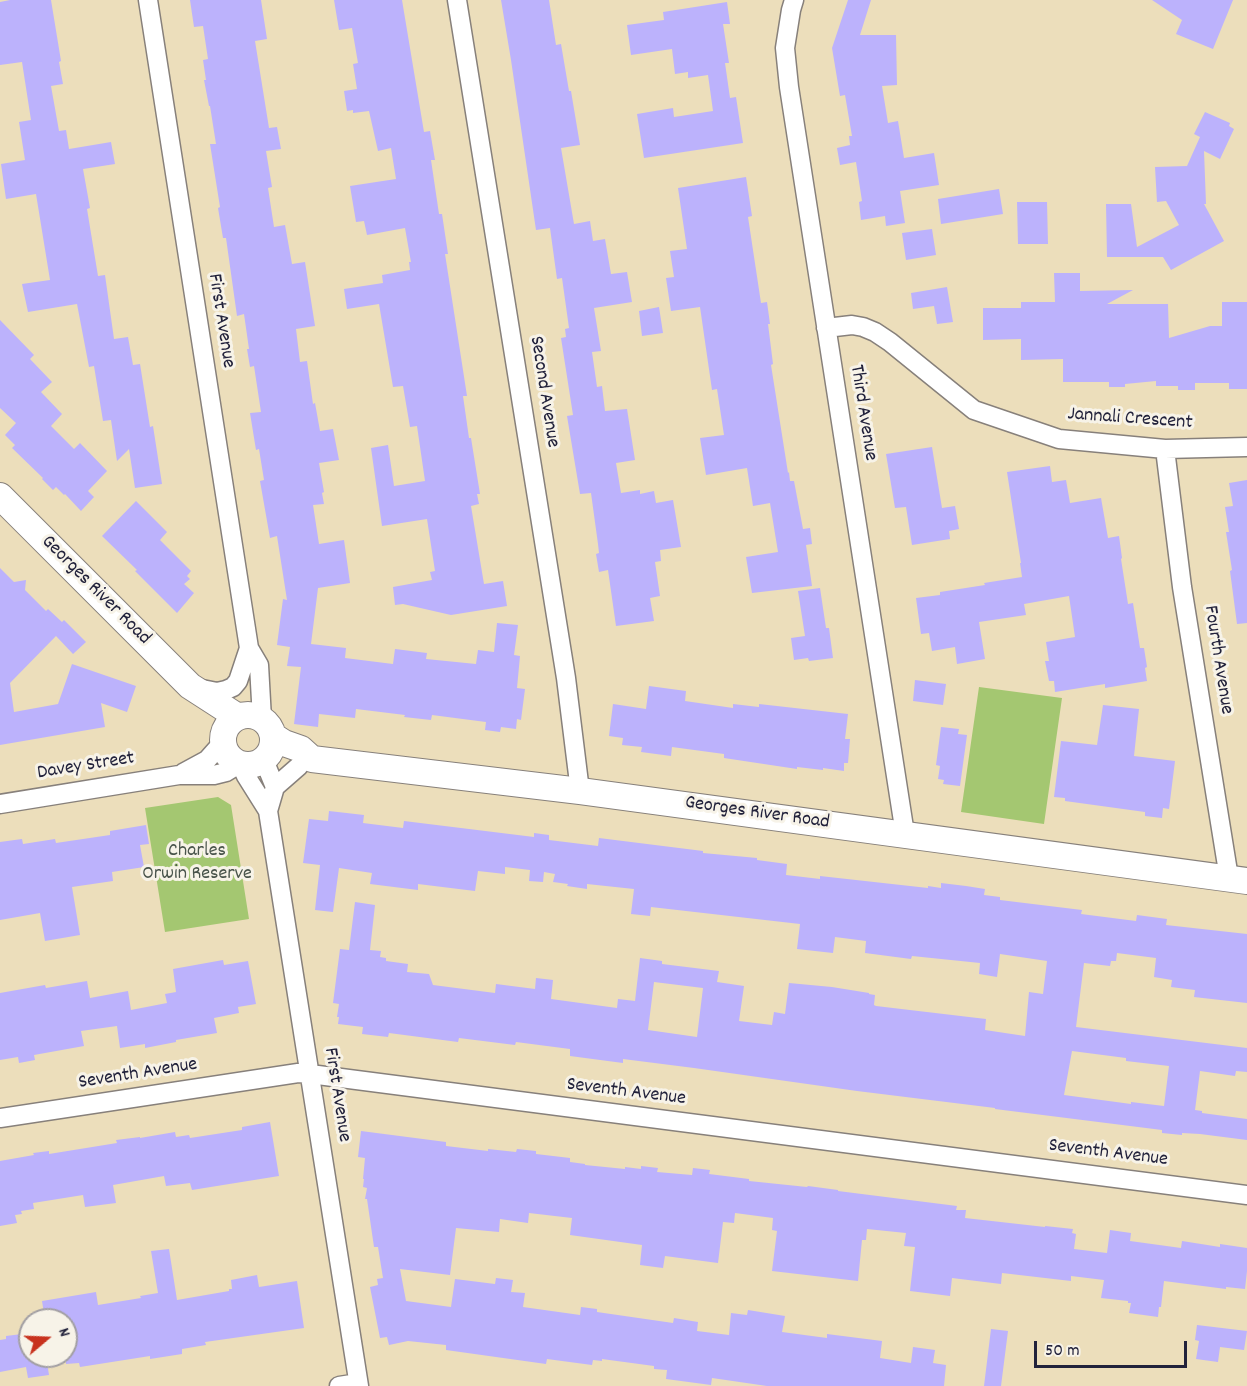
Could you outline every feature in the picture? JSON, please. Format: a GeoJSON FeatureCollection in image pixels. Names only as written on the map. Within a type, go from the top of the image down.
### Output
{"type":"FeatureCollection","features":[{"type":"Feature","properties":{"kind":"street","name":"First Avenue"},"geometry":{"type":"LineString","coordinates":[[148,0],[249,648],[259,665],[248,743],[246,776],[268,811],[359,1385]]}},
{"type":"Feature","properties":{"kind":"street","name":"Second Avenue"},"geometry":{"type":"LineString","coordinates":[[457,0],[564,667],[580,791]]}},
{"type":"Feature","properties":{"kind":"street","name":"Third Avenue"},"geometry":{"type":"LineString","coordinates":[[794,0],[785,48],[789,87],[905,834]]}},
{"type":"Feature","properties":{"kind":"street","name":"Jannali Crescent"},"geometry":{"type":"LineString","coordinates":[[826,328],[852,325],[875,332],[974,410],[1059,439],[1165,449],[1247,447]]}},
{"type":"Feature","properties":{"kind":"street","name":"Fourth Avenue"},"geometry":{"type":"LineString","coordinates":[[1165,449],[1182,587],[1238,880]]}},
{"type":"Feature","properties":{"kind":"street","name":"Georges River Road"},"geometry":{"type":"LineString","coordinates":[[0,496],[190,686],[196,703],[248,743],[284,743],[300,749],[306,762],[580,791],[1238,880]]}},
{"type":"Feature","properties":{"kind":"street","name":"First Avenue"},"geometry":{"type":"LineString","coordinates":[[190,686],[217,692],[233,687],[238,681],[249,648]]}},
{"type":"Feature","properties":{"kind":"street","name":"First Avenue"},"geometry":{"type":"LineString","coordinates":[[248,743],[275,788],[268,811]]}},
{"type":"Feature","properties":{"kind":"street","name":"Davey Street"},"geometry":{"type":"LineString","coordinates":[[0,804],[179,775],[214,775],[226,772],[248,743]]}},
{"type":"Feature","properties":{"kind":"street","name":"Davey Street"},"geometry":{"type":"LineString","coordinates":[[179,775],[207,760],[248,743]]}},
{"type":"Feature","properties":{"kind":"street"},"geometry":{"type":"LineString","coordinates":[[275,788],[306,762]]}},
{"type":"Feature","properties":{"kind":"street","name":"Seventh Avenue"},"geometry":{"type":"LineString","coordinates":[[0,1119],[298,1073],[1247,1195]]}},
{"type":"Feature","properties":{"kind":"street"},"geometry":{"type":"LineString","coordinates":[[339,1386],[359,1385]]}},
{"type":"Feature","properties":{"kind":"green space"},"geometry":{"type":"Polygon","coordinates":[[[979,687],[1062,698],[1044,824],[961,812],[979,687]]]}},
{"type":"Feature","properties":{"kind":"green space","name":"Charles Orwin Reserve"},"geometry":{"type":"Polygon","coordinates":[[[218,797],[231,805],[249,919],[165,932],[145,808],[218,797]]]}},
{"type":"Feature","properties":{"kind":"building"},"geometry":{"type":"Polygon","coordinates":[[[51,0],[63,84],[51,86],[59,131],[66,130],[69,149],[111,142],[115,164],[83,169],[90,208],[87,209],[98,276],[105,275],[114,339],[128,337],[133,365],[140,364],[162,484],[135,488],[129,449],[117,461],[111,420],[103,421],[94,366],[89,367],[77,304],[28,312],[22,284],[50,280],[36,194],[6,199],[1,164],[25,160],[19,122],[31,120],[22,62],[0,65],[0,2],[51,0]]]}},
{"type":"Feature","properties":{"kind":"building"},"geometry":{"type":"Polygon","coordinates":[[[190,0],[261,0],[267,39],[255,41],[269,128],[277,127],[281,149],[266,151],[272,187],[268,188],[274,227],[285,225],[292,264],[305,262],[315,326],[296,329],[300,362],[307,361],[313,404],[315,403],[320,431],[333,429],[339,460],[319,463],[324,504],[313,505],[319,544],[344,540],[350,583],[318,588],[311,644],[346,648],[345,658],[393,664],[395,649],[427,653],[426,659],[476,664],[478,650],[494,652],[497,623],[518,625],[514,655],[520,656],[517,688],[525,689],[521,720],[517,719],[516,729],[501,727],[500,732],[485,730],[486,722],[432,715],[431,720],[356,709],[355,718],[319,714],[318,727],[294,724],[301,667],[287,666],[290,647],[277,645],[283,599],[287,600],[277,536],[270,538],[260,481],[264,480],[250,413],[261,412],[254,366],[250,367],[244,314],[237,316],[226,238],[223,238],[218,208],[220,207],[210,144],[216,144],[204,80],[206,80],[203,60],[208,59],[203,26],[194,27],[190,0]]]}},
{"type":"Feature","properties":{"kind":"building"},"geometry":{"type":"Polygon","coordinates":[[[334,0],[402,0],[424,132],[430,131],[435,160],[431,160],[448,254],[445,254],[467,396],[463,396],[480,494],[477,494],[479,504],[471,506],[484,584],[503,581],[507,606],[451,615],[403,604],[395,605],[393,587],[432,580],[430,572],[435,571],[427,519],[382,526],[371,448],[388,445],[394,486],[425,481],[417,426],[410,427],[403,386],[393,387],[379,304],[347,309],[344,289],[383,283],[382,275],[410,270],[409,262],[411,262],[405,228],[367,235],[364,221],[356,222],[350,186],[396,179],[391,148],[378,151],[369,111],[353,113],[353,110],[347,111],[344,91],[357,89],[353,64],[358,63],[352,28],[339,30],[334,0]]]}},
{"type":"Feature","properties":{"kind":"building"},"geometry":{"type":"Polygon","coordinates":[[[501,0],[549,0],[556,45],[561,44],[580,145],[561,148],[574,224],[590,221],[593,241],[605,239],[611,274],[627,272],[632,302],[594,308],[601,351],[592,352],[597,387],[602,386],[605,411],[627,409],[635,460],[616,463],[621,493],[640,490],[640,494],[654,491],[656,503],[673,500],[681,547],[660,550],[661,561],[655,562],[660,596],[650,598],[654,621],[616,626],[608,570],[599,572],[596,554],[599,553],[591,493],[580,494],[567,416],[573,415],[561,338],[566,337],[565,329],[569,328],[562,278],[557,279],[550,228],[536,230],[501,0]]]}},
{"type":"Feature","properties":{"kind":"building"},"geometry":{"type":"Polygon","coordinates":[[[848,0],[871,0],[860,35],[896,35],[897,85],[882,86],[888,123],[898,121],[904,158],[934,153],[939,185],[900,191],[905,223],[886,226],[885,216],[861,220],[859,202],[862,201],[856,162],[840,165],[837,148],[850,145],[849,136],[852,136],[845,95],[840,96],[832,48],[848,0]]]}},
{"type":"Feature","properties":{"kind":"building"},"geometry":{"type":"Polygon","coordinates":[[[1152,0],[1233,0],[1213,49],[1176,34],[1182,20],[1152,0]]]}},
{"type":"Feature","properties":{"kind":"building"},"geometry":{"type":"Polygon","coordinates":[[[727,2],[730,24],[723,24],[729,63],[725,63],[730,98],[736,97],[743,143],[644,158],[637,114],[673,108],[674,117],[713,111],[708,75],[688,78],[688,72],[675,74],[672,49],[631,55],[627,25],[664,20],[663,12],[727,2]]]}},
{"type":"Feature","properties":{"kind":"building"},"geometry":{"type":"Polygon","coordinates":[[[1205,112],[1230,123],[1229,126],[1234,129],[1220,159],[1204,151],[1206,204],[1204,204],[1224,241],[1171,270],[1163,257],[1107,257],[1106,204],[1131,204],[1137,247],[1179,225],[1166,201],[1157,202],[1155,167],[1187,166],[1200,137],[1194,134],[1205,112]]]}},
{"type":"Feature","properties":{"kind":"building"},"geometry":{"type":"Polygon","coordinates":[[[746,177],[752,216],[748,217],[761,303],[767,302],[773,364],[771,365],[788,473],[790,481],[794,481],[803,529],[810,528],[812,544],[806,545],[812,586],[752,593],[746,557],[778,552],[770,503],[753,506],[747,468],[706,475],[700,438],[724,435],[717,389],[712,390],[700,307],[671,311],[666,278],[674,277],[670,251],[687,249],[678,188],[746,177]]]}},
{"type":"Feature","properties":{"kind":"building"},"geometry":{"type":"Polygon","coordinates":[[[999,189],[1003,214],[941,224],[938,199],[999,189]]]}},
{"type":"Feature","properties":{"kind":"building"},"geometry":{"type":"Polygon","coordinates":[[[1017,202],[1047,202],[1048,244],[1018,244],[1017,202]]]}},
{"type":"Feature","properties":{"kind":"building"},"geometry":{"type":"Polygon","coordinates":[[[932,229],[936,255],[906,260],[902,233],[932,229]]]}},
{"type":"Feature","properties":{"kind":"building"},"geometry":{"type":"Polygon","coordinates":[[[1054,273],[1080,273],[1080,291],[1133,290],[1107,304],[1168,304],[1169,338],[1210,326],[1222,326],[1222,302],[1247,302],[1247,389],[1229,389],[1229,383],[1195,383],[1195,390],[1178,390],[1178,386],[1156,386],[1156,381],[1125,384],[1125,387],[1109,387],[1109,382],[1063,382],[1063,359],[1021,360],[1021,339],[983,340],[983,308],[1021,308],[1021,302],[1055,302],[1054,273]]]}},
{"type":"Feature","properties":{"kind":"building"},"geometry":{"type":"Polygon","coordinates":[[[947,287],[953,322],[937,324],[934,306],[913,309],[911,293],[947,287]]]}},
{"type":"Feature","properties":{"kind":"building"},"geometry":{"type":"Polygon","coordinates":[[[659,307],[663,333],[642,336],[639,311],[659,307]]]}},
{"type":"Feature","properties":{"kind":"building"},"geometry":{"type":"Polygon","coordinates":[[[0,320],[34,355],[30,359],[52,382],[41,392],[62,414],[51,426],[74,449],[80,443],[107,471],[88,491],[94,497],[81,511],[65,494],[56,487],[53,490],[42,479],[12,448],[15,445],[5,435],[16,423],[0,408],[0,320]]]}},
{"type":"Feature","properties":{"kind":"building"},"geometry":{"type":"Polygon","coordinates":[[[932,447],[942,508],[955,506],[959,529],[949,531],[950,539],[912,545],[906,507],[895,508],[886,454],[932,447]]]}},
{"type":"Feature","properties":{"kind":"building"},"geometry":{"type":"Polygon","coordinates":[[[1050,466],[1052,482],[1066,480],[1070,503],[1101,498],[1108,538],[1119,536],[1128,604],[1133,603],[1140,648],[1144,648],[1147,681],[1105,688],[1105,684],[1055,692],[1054,681],[1049,681],[1045,661],[1049,661],[1046,642],[1075,637],[1069,596],[1024,604],[1026,615],[979,622],[985,659],[957,664],[955,647],[932,651],[929,633],[921,634],[916,598],[1022,577],[1007,472],[1050,466]]]}},
{"type":"Feature","properties":{"kind":"building"},"geometry":{"type":"Polygon","coordinates":[[[1247,480],[1247,623],[1237,624],[1225,507],[1233,506],[1229,483],[1247,480]]]}},
{"type":"Feature","properties":{"kind":"building"},"geometry":{"type":"Polygon","coordinates":[[[136,501],[167,532],[160,540],[191,571],[187,576],[190,579],[184,584],[194,593],[177,613],[102,536],[136,501]]]}},
{"type":"Feature","properties":{"kind":"building"},"geometry":{"type":"Polygon","coordinates":[[[0,568],[14,582],[26,580],[25,590],[46,611],[48,609],[62,622],[64,620],[86,642],[73,654],[56,636],[10,683],[14,712],[58,704],[72,664],[136,686],[127,712],[101,703],[105,727],[0,745],[0,568]]]}},
{"type":"Feature","properties":{"kind":"building"},"geometry":{"type":"Polygon","coordinates":[[[820,588],[833,658],[794,660],[791,638],[805,636],[798,591],[820,588]]]}},
{"type":"Feature","properties":{"kind":"building"},"geometry":{"type":"Polygon","coordinates":[[[915,680],[946,684],[943,705],[913,701],[915,680]]]}},
{"type":"Feature","properties":{"kind":"building"},"geometry":{"type":"Polygon","coordinates":[[[649,686],[686,691],[685,701],[733,708],[733,704],[759,707],[759,704],[848,714],[845,739],[850,739],[848,763],[844,763],[844,771],[823,768],[823,770],[797,767],[797,769],[724,758],[724,754],[672,747],[671,756],[641,752],[642,747],[622,745],[623,738],[609,736],[613,704],[646,709],[649,686]]]}},
{"type":"Feature","properties":{"kind":"building"},"geometry":{"type":"Polygon","coordinates":[[[1103,705],[1139,709],[1134,756],[1175,761],[1169,809],[1163,808],[1162,818],[1145,816],[1145,812],[1065,801],[1065,798],[1054,797],[1061,741],[1097,745],[1103,705]]]}},
{"type":"Feature","properties":{"kind":"building"},"geometry":{"type":"Polygon","coordinates":[[[941,727],[959,729],[958,734],[967,735],[960,786],[943,784],[944,780],[938,779],[940,766],[936,765],[941,727]]]}},
{"type":"Feature","properties":{"kind":"building"},"geometry":{"type":"Polygon","coordinates":[[[329,811],[364,815],[363,823],[403,828],[404,821],[534,837],[534,833],[549,835],[549,840],[598,846],[599,838],[703,851],[703,853],[757,858],[757,860],[787,864],[786,875],[820,879],[820,876],[928,888],[928,886],[941,888],[941,883],[966,886],[985,889],[984,895],[1000,897],[1000,900],[1082,910],[1081,914],[1136,921],[1137,915],[1167,919],[1166,925],[1247,934],[1247,1003],[1194,997],[1195,990],[1171,987],[1172,980],[1154,977],[1156,958],[1117,953],[1116,961],[1111,961],[1110,966],[1084,963],[1076,1027],[1247,1048],[1247,1072],[1236,1071],[1235,1076],[1200,1071],[1195,1110],[1247,1119],[1247,1140],[1200,1134],[1162,1133],[1162,1130],[623,1059],[623,1063],[570,1056],[570,1049],[516,1042],[515,1045],[459,1038],[458,1042],[389,1033],[388,1037],[362,1034],[363,1027],[338,1024],[339,1004],[333,1003],[340,949],[349,950],[355,902],[375,905],[370,950],[381,951],[380,957],[386,958],[386,961],[408,964],[407,972],[429,974],[433,985],[495,993],[496,984],[535,989],[536,978],[553,980],[551,999],[617,1008],[618,999],[635,1001],[640,958],[662,961],[662,964],[719,971],[717,982],[744,986],[739,1021],[772,1025],[774,1012],[785,1014],[789,983],[869,993],[875,995],[874,1005],[876,1006],[986,1019],[985,1030],[1025,1036],[1029,992],[1043,994],[1047,961],[1000,954],[997,977],[979,974],[980,963],[912,956],[911,959],[865,953],[866,941],[835,937],[833,953],[797,949],[800,924],[651,907],[650,916],[631,914],[634,889],[587,884],[587,889],[567,886],[568,884],[553,882],[555,874],[544,872],[543,882],[529,881],[530,870],[505,867],[505,874],[478,871],[475,891],[418,884],[418,890],[370,884],[372,873],[339,868],[333,912],[315,910],[320,865],[303,863],[309,819],[328,821],[329,811]],[[654,982],[648,1030],[697,1037],[703,988],[654,982]],[[1072,1051],[1064,1095],[1164,1106],[1169,1066],[1072,1051]]]}},
{"type":"Feature","properties":{"kind":"building"},"geometry":{"type":"Polygon","coordinates":[[[146,825],[149,844],[140,845],[144,867],[112,872],[113,881],[72,887],[80,935],[45,941],[40,913],[0,920],[0,842],[22,839],[23,844],[55,839],[56,843],[110,835],[110,831],[146,825]]]}},
{"type":"Feature","properties":{"kind":"building"},"geometry":{"type":"Polygon","coordinates":[[[223,960],[224,965],[248,961],[256,1004],[238,1007],[239,1013],[214,1018],[217,1033],[145,1048],[145,1044],[120,1048],[117,1026],[81,1031],[84,1046],[34,1055],[35,1060],[19,1063],[18,1057],[0,1060],[0,993],[87,981],[90,998],[128,991],[131,1010],[167,1003],[165,994],[176,992],[173,969],[223,960]]]}},
{"type":"Feature","properties":{"kind":"building"},"geometry":{"type":"Polygon","coordinates":[[[270,1122],[279,1176],[192,1190],[190,1183],[166,1186],[164,1176],[113,1185],[116,1203],[85,1207],[83,1195],[33,1203],[34,1209],[21,1211],[22,1214],[15,1215],[17,1223],[0,1226],[0,1161],[34,1155],[33,1153],[49,1151],[49,1154],[117,1143],[116,1140],[175,1132],[176,1137],[189,1135],[190,1138],[242,1130],[242,1127],[270,1122]]]}},
{"type":"Feature","properties":{"kind":"building"},"geometry":{"type":"Polygon","coordinates":[[[361,1131],[446,1142],[446,1146],[488,1151],[488,1149],[516,1152],[517,1149],[536,1151],[536,1154],[570,1158],[570,1162],[585,1165],[625,1169],[625,1167],[641,1169],[641,1166],[658,1168],[657,1172],[692,1175],[693,1168],[710,1170],[709,1174],[749,1179],[749,1181],[808,1186],[957,1206],[956,1210],[966,1210],[965,1218],[1073,1229],[1072,1233],[1076,1234],[1074,1249],[1107,1253],[1110,1230],[1131,1233],[1130,1241],[1181,1248],[1182,1241],[1220,1247],[1220,1244],[1247,1248],[1245,1289],[1226,1287],[1226,1289],[1164,1281],[1158,1317],[1129,1313],[1131,1303],[1128,1301],[1101,1298],[1104,1280],[1071,1276],[1071,1281],[1002,1273],[1001,1284],[952,1278],[950,1296],[910,1291],[915,1247],[904,1246],[906,1233],[867,1229],[866,1240],[862,1240],[858,1281],[772,1271],[777,1231],[772,1230],[773,1218],[735,1213],[734,1223],[723,1222],[718,1263],[665,1256],[663,1268],[640,1265],[642,1245],[570,1235],[572,1218],[529,1213],[528,1223],[500,1219],[499,1232],[456,1228],[450,1275],[400,1269],[406,1301],[451,1307],[455,1279],[495,1284],[496,1278],[513,1280],[511,1292],[525,1293],[523,1307],[580,1315],[581,1307],[597,1309],[597,1312],[673,1323],[674,1318],[698,1322],[697,1331],[729,1335],[731,1313],[747,1315],[748,1310],[785,1316],[782,1332],[827,1338],[827,1334],[882,1341],[880,1358],[911,1363],[913,1347],[935,1350],[933,1363],[946,1365],[944,1386],[767,1386],[712,1378],[711,1385],[666,1379],[667,1370],[654,1369],[654,1366],[602,1359],[602,1361],[593,1360],[592,1365],[547,1359],[546,1364],[446,1350],[446,1345],[408,1341],[389,1345],[387,1337],[380,1338],[370,1287],[378,1285],[377,1279],[383,1278],[378,1247],[374,1247],[367,1199],[365,1199],[367,1188],[363,1187],[365,1158],[358,1157],[361,1131]]]}},
{"type":"Feature","properties":{"kind":"building"},"geometry":{"type":"Polygon","coordinates":[[[169,1249],[177,1300],[229,1291],[232,1289],[231,1280],[257,1275],[259,1287],[297,1281],[304,1328],[205,1342],[206,1345],[182,1349],[182,1354],[150,1359],[150,1356],[80,1367],[78,1363],[78,1308],[43,1308],[42,1301],[96,1292],[98,1305],[158,1293],[151,1251],[169,1249]]]}},
{"type":"Feature","properties":{"kind":"building"},"geometry":{"type":"Polygon","coordinates":[[[1197,1325],[1247,1331],[1244,1350],[1220,1347],[1218,1362],[1196,1359],[1199,1341],[1195,1340],[1197,1325]]]}},
{"type":"Feature","properties":{"kind":"building"},"geometry":{"type":"Polygon","coordinates":[[[991,1329],[1008,1331],[1001,1386],[984,1386],[991,1329]]]}},
{"type":"Feature","properties":{"kind":"building"},"geometry":{"type":"Polygon","coordinates":[[[18,1334],[18,1368],[21,1368],[0,1372],[0,1340],[6,1339],[6,1336],[18,1334]]]}},
{"type":"Feature","properties":{"kind":"building"},"geometry":{"type":"Polygon","coordinates":[[[26,1368],[48,1368],[49,1375],[28,1378],[26,1368]]]}}]}
